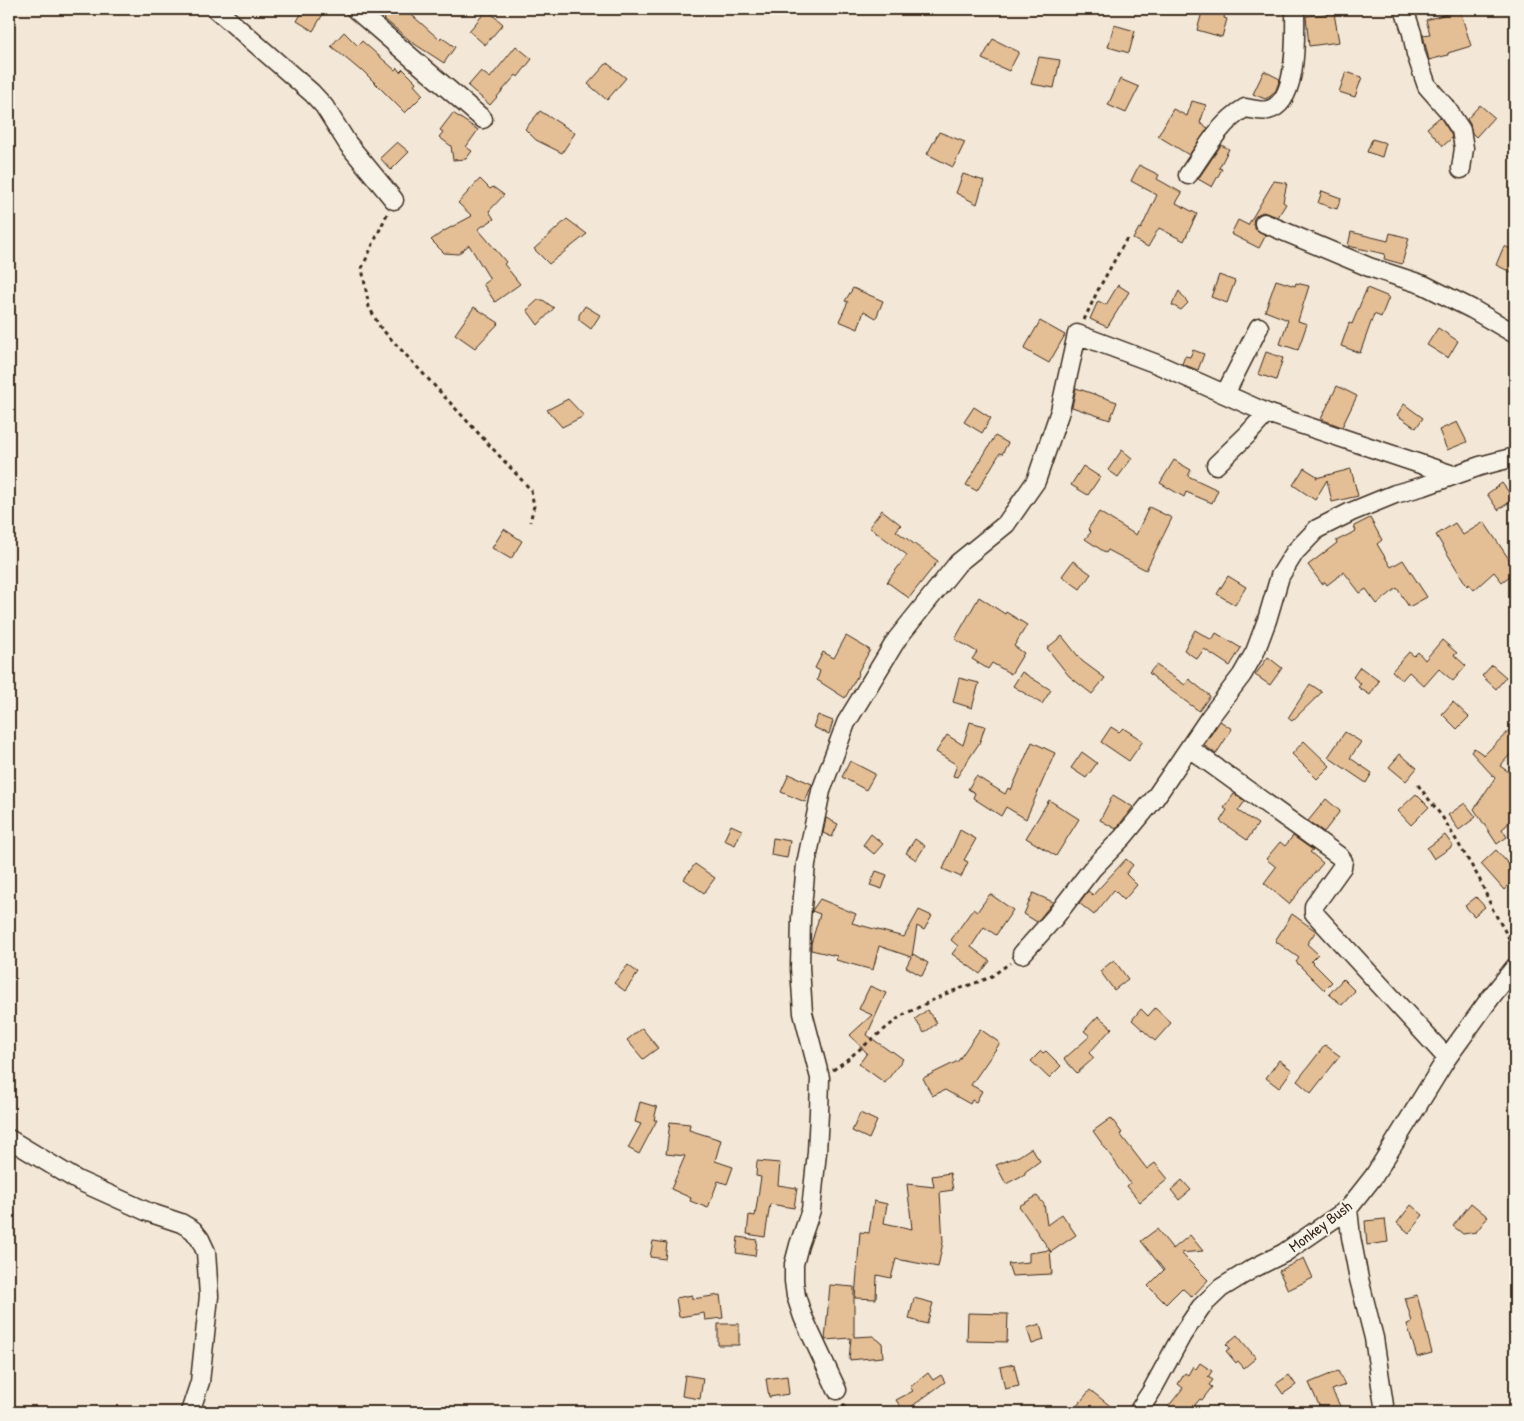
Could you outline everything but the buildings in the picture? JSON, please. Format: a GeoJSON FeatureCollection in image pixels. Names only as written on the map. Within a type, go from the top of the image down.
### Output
{"type":"FeatureCollection","features":[{"type":"Feature","properties":{"kind":"street"},"geometry":{"type":"LineString","coordinates":[[216,9],[312,93],[324,106],[348,144],[394,200]]}},
{"type":"Feature","properties":{"kind":"street"},"geometry":{"type":"LineString","coordinates":[[355,9],[483,119]]}},
{"type":"Feature","properties":{"kind":"street"},"geometry":{"type":"LineString","coordinates":[[1188,175],[1222,126],[1234,114],[1245,108],[1269,110],[1280,104],[1292,75],[1295,9]]}},
{"type":"Feature","properties":{"kind":"street"},"geometry":{"type":"LineString","coordinates":[[1404,9],[1427,86],[1447,109],[1461,130],[1464,148],[1461,169]]}},
{"type":"Feature","properties":{"kind":"street"},"geometry":{"type":"LineString","coordinates":[[1264,223],[1368,268],[1424,285],[1472,309],[1515,334]]}},
{"type":"Feature","properties":{"kind":"street"},"geometry":{"type":"LineString","coordinates":[[1224,394],[1259,326]]}},
{"type":"Feature","properties":{"kind":"street"},"geometry":{"type":"LineString","coordinates":[[837,1390],[803,1317],[796,1296],[794,1280],[796,1254],[810,1210],[817,1152],[820,1078],[802,1014],[800,968],[801,918],[806,864],[821,791],[846,723],[897,639],[958,563],[1006,524],[1036,481],[1060,411],[1077,334],[1157,364],[1267,413],[1453,475]]}},
{"type":"Feature","properties":{"kind":"street"},"geometry":{"type":"LineString","coordinates":[[1216,465],[1267,413]]}},
{"type":"Feature","properties":{"kind":"street"},"geometry":{"type":"LineString","coordinates":[[1022,954],[1055,917],[1092,869],[1123,837],[1155,798],[1210,716],[1242,674],[1255,652],[1280,576],[1295,552],[1317,529],[1351,512],[1395,494],[1515,457]]}},
{"type":"Feature","properties":{"kind":"street"},"geometry":{"type":"LineString","coordinates":[[1189,748],[1339,856],[1342,861],[1342,867],[1314,906],[1314,913],[1447,1058]]}},
{"type":"Feature","properties":{"kind":"street","name":"Monkey Bush"},"geometry":{"type":"LineString","coordinates":[[1138,1412],[1182,1335],[1202,1307],[1221,1288],[1252,1269],[1284,1253],[1326,1226],[1348,1209],[1374,1176],[1447,1058],[1515,967]]}},
{"type":"Feature","properties":{"kind":"street"},"geometry":{"type":"LineString","coordinates":[[9,1139],[77,1180],[148,1212],[181,1223],[193,1230],[200,1239],[206,1252],[209,1296],[200,1382],[190,1412]]}},
{"type":"Feature","properties":{"kind":"street"},"geometry":{"type":"LineString","coordinates":[[1348,1209],[1359,1280],[1374,1338],[1384,1412]]}},
{"type":"Feature","properties":{"kind":"path"},"geometry":{"type":"LineString","coordinates":[[394,200],[362,268],[368,307],[380,327],[531,490],[534,506],[530,522]]}},
{"type":"Feature","properties":{"kind":"path"},"geometry":{"type":"LineString","coordinates":[[1077,334],[1098,290],[1127,238]]}},
{"type":"Feature","properties":{"kind":"path"},"geometry":{"type":"LineString","coordinates":[[1418,785],[1443,818],[1479,878],[1493,910],[1515,949]]}},
{"type":"Feature","properties":{"kind":"path"},"geometry":{"type":"LineString","coordinates":[[820,1078],[844,1062],[901,1016],[945,994],[989,978],[1022,954]]}}]}
